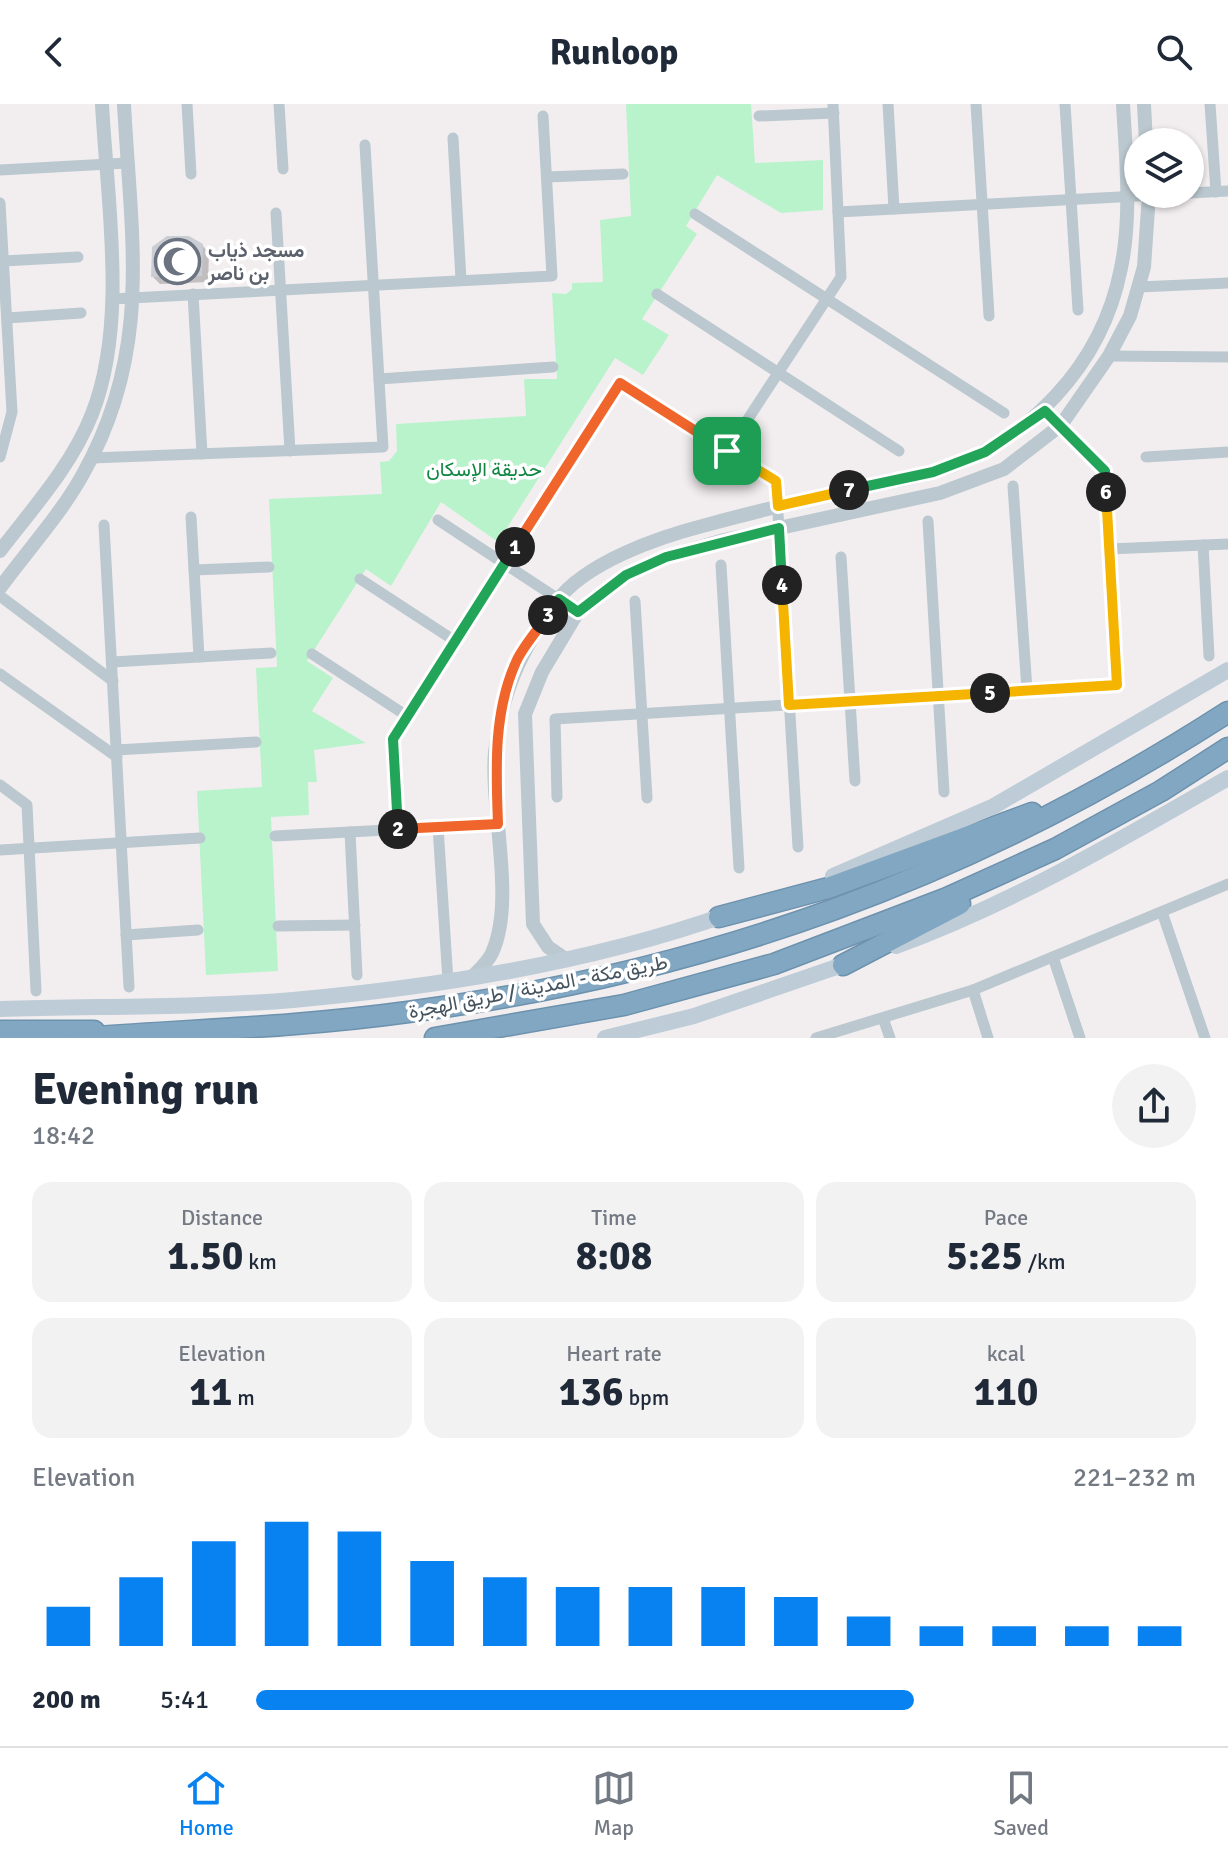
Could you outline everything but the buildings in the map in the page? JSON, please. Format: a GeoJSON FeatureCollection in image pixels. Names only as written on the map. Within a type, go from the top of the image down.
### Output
{"type":"FeatureCollection","features":[{"type":"Feature","properties":{"kind":"highway","name":"طريق مكة - المدينة / طريق الهجرة"},"geometry":{"type":"LineString","coordinates":[[80,1038],[286,1026],[409,1012],[618,976],[679,960],[763,935],[927,874],[1001,842],[1131,771],[1228,712]]}},
{"type":"Feature","properties":{"kind":"highway","name":"طريق مكة - المدينة / طريق الهجرة"},"geometry":{"type":"LineString","coordinates":[[435,1038],[624,1005],[761,968],[947,898],[1055,849],[1161,791],[1228,748]]}},
{"type":"Feature","properties":{"kind":"highway"},"geometry":{"type":"LineString","coordinates":[[719,917],[828,888],[885,869],[1050,806],[1131,771]]}},
{"type":"Feature","properties":{"kind":"highway"},"geometry":{"type":"LineString","coordinates":[[843,965],[975,897],[1055,849]]}},
{"type":"Feature","properties":{"kind":"highway"},"geometry":{"type":"LineString","coordinates":[[0,1031],[186,1031]]}},
{"type":"Feature","properties":{"kind":"main road"},"geometry":{"type":"LineString","coordinates":[[0,1009],[291,1000],[448,981],[564,958],[719,917],[842,873],[994,806],[1228,670]]}},
{"type":"Feature","properties":{"kind":"main road"},"geometry":{"type":"LineString","coordinates":[[605,1038],[639,1035],[940,930],[1083,861],[1228,778]]}},
{"type":"Feature","properties":{"kind":"street"},"geometry":{"type":"LineString","coordinates":[[0,551],[63,467],[92,414],[107,361],[112,299],[102,104]]}},
{"type":"Feature","properties":{"kind":"street"},"geometry":{"type":"LineString","coordinates":[[0,588],[82,477],[108,425],[128,359],[134,297],[124,104]]}},
{"type":"Feature","properties":{"kind":"street"},"geometry":{"type":"LineString","coordinates":[[187,104],[191,174]]}},
{"type":"Feature","properties":{"kind":"street"},"geometry":{"type":"LineString","coordinates":[[279,104],[283,169]]}},
{"type":"Feature","properties":{"kind":"street"},"geometry":{"type":"LineString","coordinates":[[888,104],[894,209]]}},
{"type":"Feature","properties":{"kind":"street"},"geometry":{"type":"LineString","coordinates":[[976,104],[989,316]]}},
{"type":"Feature","properties":{"kind":"street"},"geometry":{"type":"LineString","coordinates":[[1065,104],[1078,310]]}},
{"type":"Feature","properties":{"kind":"street"},"geometry":{"type":"LineString","coordinates":[[1123,104],[1124,128]]}},
{"type":"Feature","properties":{"kind":"street"},"geometry":{"type":"LineString","coordinates":[[1144,104],[1145,128]]}},
{"type":"Feature","properties":{"kind":"street"},"geometry":{"type":"LineString","coordinates":[[1210,104],[1222,192]]}},
{"type":"Feature","properties":{"kind":"street"},"geometry":{"type":"LineString","coordinates":[[727,451],[841,277],[833,109],[759,116]]}},
{"type":"Feature","properties":{"kind":"street"},"geometry":{"type":"LineString","coordinates":[[112,299],[552,276],[543,116]]}},
{"type":"Feature","properties":{"kind":"street"},"geometry":{"type":"LineString","coordinates":[[453,138],[461,280]]}},
{"type":"Feature","properties":{"kind":"street"},"geometry":{"type":"LineString","coordinates":[[92,458],[383,447],[365,145]]}},
{"type":"Feature","properties":{"kind":"street"},"geometry":{"type":"LineString","coordinates":[[0,170],[127,163]]}},
{"type":"Feature","properties":{"kind":"street"},"geometry":{"type":"LineString","coordinates":[[547,177],[623,174]]}},
{"type":"Feature","properties":{"kind":"street"},"geometry":{"type":"LineString","coordinates":[[838,212],[1124,197]]}},
{"type":"Feature","properties":{"kind":"street"},"geometry":{"type":"LineString","coordinates":[[0,203],[12,412],[0,457]]}},
{"type":"Feature","properties":{"kind":"street"},"geometry":{"type":"LineString","coordinates":[[472,977],[491,957],[501,928],[495,755],[502,711],[516,662],[559,599],[606,563],[632,548],[677,532],[778,506],[933,472],[985,452],[1045,411],[1093,346],[1110,310],[1122,267],[1127,208]]}},
{"type":"Feature","properties":{"kind":"street"},"geometry":{"type":"LineString","coordinates":[[564,958],[548,947],[533,924],[525,714],[542,672],[578,612],[626,575],[666,557],[779,528],[940,493],[1004,469],[1061,425],[1109,356],[1130,316],[1139,287],[1144,267],[1148,208]]}},
{"type":"Feature","properties":{"kind":"street"},"geometry":{"type":"LineString","coordinates":[[276,213],[290,451]]}},
{"type":"Feature","properties":{"kind":"street"},"geometry":{"type":"LineString","coordinates":[[695,214],[1004,413]]}},
{"type":"Feature","properties":{"kind":"street"},"geometry":{"type":"LineString","coordinates":[[3,261],[78,257]]}},
{"type":"Feature","properties":{"kind":"street"},"geometry":{"type":"LineString","coordinates":[[1139,287],[1228,283]]}},
{"type":"Feature","properties":{"kind":"street"},"geometry":{"type":"LineString","coordinates":[[193,294],[202,454]]}},
{"type":"Feature","properties":{"kind":"street"},"geometry":{"type":"LineString","coordinates":[[657,294],[899,451]]}},
{"type":"Feature","properties":{"kind":"street"},"geometry":{"type":"LineString","coordinates":[[7,318],[81,313]]}},
{"type":"Feature","properties":{"kind":"street"},"geometry":{"type":"LineString","coordinates":[[1109,356],[1228,357]]}},
{"type":"Feature","properties":{"kind":"street"},"geometry":{"type":"LineString","coordinates":[[379,379],[553,367]]}},
{"type":"Feature","properties":{"kind":"street"},"geometry":{"type":"LineString","coordinates":[[396,829],[393,739],[620,383],[776,481],[798,847]]}},
{"type":"Feature","properties":{"kind":"street"},"geometry":{"type":"LineString","coordinates":[[557,797],[555,719],[1117,685],[1105,471],[1045,411]]}},
{"type":"Feature","properties":{"kind":"street"},"geometry":{"type":"LineString","coordinates":[[1146,457],[1228,452]]}},
{"type":"Feature","properties":{"kind":"street"},"geometry":{"type":"LineString","coordinates":[[1013,486],[1027,690]]}},
{"type":"Feature","properties":{"kind":"street"},"geometry":{"type":"LineString","coordinates":[[191,517],[199,657]]}},
{"type":"Feature","properties":{"kind":"street"},"geometry":{"type":"LineString","coordinates":[[438,520],[578,612]]}},
{"type":"Feature","properties":{"kind":"street"},"geometry":{"type":"LineString","coordinates":[[928,521],[944,792]]}},
{"type":"Feature","properties":{"kind":"street"},"geometry":{"type":"LineString","coordinates":[[104,525],[129,987]]}},
{"type":"Feature","properties":{"kind":"street"},"geometry":{"type":"LineString","coordinates":[[1109,549],[1228,544]]}},
{"type":"Feature","properties":{"kind":"street"},"geometry":{"type":"LineString","coordinates":[[1203,545],[1209,656]]}},
{"type":"Feature","properties":{"kind":"street"},"geometry":{"type":"LineString","coordinates":[[841,557],[855,781]]}},
{"type":"Feature","properties":{"kind":"street"},"geometry":{"type":"LineString","coordinates":[[721,565],[739,868]]}},
{"type":"Feature","properties":{"kind":"street"},"geometry":{"type":"LineString","coordinates":[[194,570],[269,567]]}},
{"type":"Feature","properties":{"kind":"street"},"geometry":{"type":"LineString","coordinates":[[360,579],[455,641]]}},
{"type":"Feature","properties":{"kind":"street"},"geometry":{"type":"LineString","coordinates":[[0,596],[113,681]]}},
{"type":"Feature","properties":{"kind":"street"},"geometry":{"type":"LineString","coordinates":[[635,601],[647,798]]}},
{"type":"Feature","properties":{"kind":"street"},"geometry":{"type":"LineString","coordinates":[[112,662],[271,653]]}},
{"type":"Feature","properties":{"kind":"street"},"geometry":{"type":"LineString","coordinates":[[312,654],[407,716]]}},
{"type":"Feature","properties":{"kind":"street"},"geometry":{"type":"LineString","coordinates":[[0,674],[117,754],[256,742]]}},
{"type":"Feature","properties":{"kind":"street"},"geometry":{"type":"LineString","coordinates":[[0,785],[27,805],[36,991]]}},
{"type":"Feature","properties":{"kind":"street"},"geometry":{"type":"LineString","coordinates":[[275,836],[498,824]]}},
{"type":"Feature","properties":{"kind":"street"},"geometry":{"type":"LineString","coordinates":[[438,827],[448,981]]}},
{"type":"Feature","properties":{"kind":"street"},"geometry":{"type":"LineString","coordinates":[[350,832],[357,975]]}},
{"type":"Feature","properties":{"kind":"street"},"geometry":{"type":"LineString","coordinates":[[0,850],[200,838]]}},
{"type":"Feature","properties":{"kind":"street"},"geometry":{"type":"LineString","coordinates":[[816,1038],[973,990],[1228,884]]}},
{"type":"Feature","properties":{"kind":"street"},"geometry":{"type":"LineString","coordinates":[[1162,912],[1205,1038]]}},
{"type":"Feature","properties":{"kind":"street"},"geometry":{"type":"LineString","coordinates":[[278,926],[355,925]]}},
{"type":"Feature","properties":{"kind":"street"},"geometry":{"type":"LineString","coordinates":[[126,935],[198,930]]}},
{"type":"Feature","properties":{"kind":"street"},"geometry":{"type":"LineString","coordinates":[[1053,957],[1080,1038]]}},
{"type":"Feature","properties":{"kind":"street"},"geometry":{"type":"LineString","coordinates":[[973,990],[988,1038]]}},
{"type":"Feature","properties":{"kind":"street"},"geometry":{"type":"LineString","coordinates":[[883,1018],[890,1038]]}},
{"type":"Feature","properties":{"kind":"green space","name":"حديقة الإسكان"},"geometry":{"type":"Polygon","coordinates":[[[626,104],[751,104],[755,163],[823,160],[823,210],[781,213],[717,175],[686,226],[697,234],[642,319],[669,335],[643,375],[615,358],[498,542],[441,502],[391,586],[366,569],[307,661],[333,678],[312,711],[366,743],[314,750],[317,782],[308,782],[309,815],[271,817],[278,971],[206,975],[197,791],[262,787],[256,668],[277,667],[269,499],[382,494],[380,462],[389,461],[397,451],[396,424],[526,416],[524,379],[557,379],[552,293],[566,294],[572,289],[572,283],[603,282],[600,220],[631,216],[626,104]]]}},
{"type":"Feature","properties":{"kind":"place","name":"مسجد ذياب بن ناصر"},"geometry":{"type":"Point","coordinates":[177,262]}},
{"type":"Feature","properties":{"kind":"route"},"geometry":{"type":"LineString","coordinates":[[620,383],[727,451],[776,481],[778,506],[933,472],[985,452],[1045,411],[1105,471],[1117,685],[789,705],[779,528],[666,557],[626,575],[578,612],[559,599],[516,662],[502,711],[495,755],[498,824],[396,829],[393,739],[620,383]]}}]}
